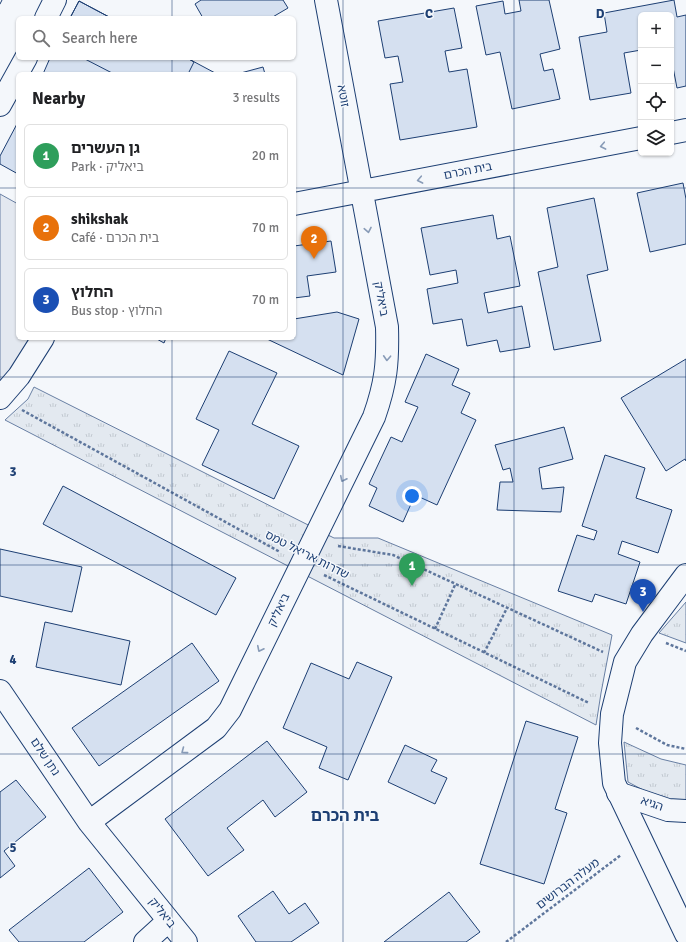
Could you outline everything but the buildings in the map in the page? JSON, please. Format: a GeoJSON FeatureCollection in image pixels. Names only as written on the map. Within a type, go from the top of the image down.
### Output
{"type":"FeatureCollection","features":[{"type":"Feature","properties":{"kind":"street"},"geometry":{"type":"LineString","coordinates":[[47,16],[55,0]]}},
{"type":"Feature","properties":{"kind":"street","name":"זוטא"},"geometry":{"type":"LineString","coordinates":[[326,0],[361,191]]}},
{"type":"Feature","properties":{"kind":"street"},"geometry":{"type":"LineString","coordinates":[[18,72],[25,60]]}},
{"type":"Feature","properties":{"kind":"street"},"geometry":{"type":"LineString","coordinates":[[0,105],[16,76]]}},
{"type":"Feature","properties":{"kind":"street"},"geometry":{"type":"LineString","coordinates":[[674,132],[686,130]]}},
{"type":"Feature","properties":{"kind":"street","name":"בית הכרם"},"geometry":{"type":"LineString","coordinates":[[296,204],[638,139]]}},
{"type":"Feature","properties":{"kind":"street","name":"ביאליק"},"geometry":{"type":"LineString","coordinates":[[186,942],[89,822],[216,728],[230,710],[374,417],[386,377],[388,354],[387,327],[361,191]]}},
{"type":"Feature","properties":{"kind":"street"},"geometry":{"type":"LineString","coordinates":[[0,398],[19,376],[43,340]]}},
{"type":"Feature","properties":{"kind":"street"},"geometry":{"type":"LineString","coordinates":[[686,575],[642,634],[625,662],[612,714],[610,743],[614,783],[686,934]]}},
{"type":"Feature","properties":{"kind":"street","name":"נתן שלם"},"geometry":{"type":"LineString","coordinates":[[0,691],[89,822]]}},
{"type":"Feature","properties":{"kind":"street","name":"הגיא"},"geometry":{"type":"LineString","coordinates":[[618,793],[668,810],[686,811]]}},
{"type":"Feature","properties":{"kind":"street"},"geometry":{"type":"LineString","coordinates":[[145,942],[168,921]]}},
{"type":"Feature","properties":{"kind":"path","name":"שדרות אריאל טמס"},"geometry":{"type":"LineString","coordinates":[[0,398],[301,564],[612,714],[666,745],[686,749]]}},
{"type":"Feature","properties":{"kind":"path","name":"שדרות אריאל טמס"},"geometry":{"type":"LineString","coordinates":[[312,541],[393,555],[625,662]]}},
{"type":"Feature","properties":{"kind":"path"},"geometry":{"type":"LineString","coordinates":[[435,629],[455,584]]}},
{"type":"Feature","properties":{"kind":"path"},"geometry":{"type":"LineString","coordinates":[[484,653],[507,608]]}},
{"type":"Feature","properties":{"kind":"path","name":"מעלה הברושים"},"geometry":{"type":"LineString","coordinates":[[506,942],[640,840]]}},
{"type":"Feature","properties":{"kind":"green space"},"geometry":{"type":"Polygon","coordinates":[[[34,387],[334,538],[378,538],[612,635],[596,725],[5,420],[28,399],[34,387]]]}},
{"type":"Feature","properties":{"kind":"green space"},"geometry":{"type":"Polygon","coordinates":[[[686,602],[686,643],[659,633],[686,602]]]}},
{"type":"Feature","properties":{"kind":"green space"},"geometry":{"type":"Polygon","coordinates":[[[624,742],[661,759],[686,765],[686,803],[662,800],[628,782],[624,742]]]}},
{"type":"Feature","properties":{"kind":"shaded area"},"geometry":{"type":"Polygon","coordinates":[[[0,194],[16,203],[16,340],[42,340],[0,398],[0,194]]]}},
{"type":"Feature","properties":{"kind":"tram line"},"geometry":{"type":"LineString","coordinates":[[0,4],[2,0]]}},
{"type":"Feature","properties":{"kind":"place","name":"shikshak"},"geometry":{"type":"Point","coordinates":[314,259]}},
{"type":"Feature","properties":{"kind":"place","name":"גן העשרים"},"geometry":{"type":"Point","coordinates":[412,586]}},
{"type":"Feature","properties":{"kind":"place","name":"החלוץ"},"geometry":{"type":"Point","coordinates":[643,612]}},
{"type":"Feature","properties":{"kind":"district","name":"בית הכרם"},"geometry":{"type":"Point","coordinates":[345,816]}}]}
